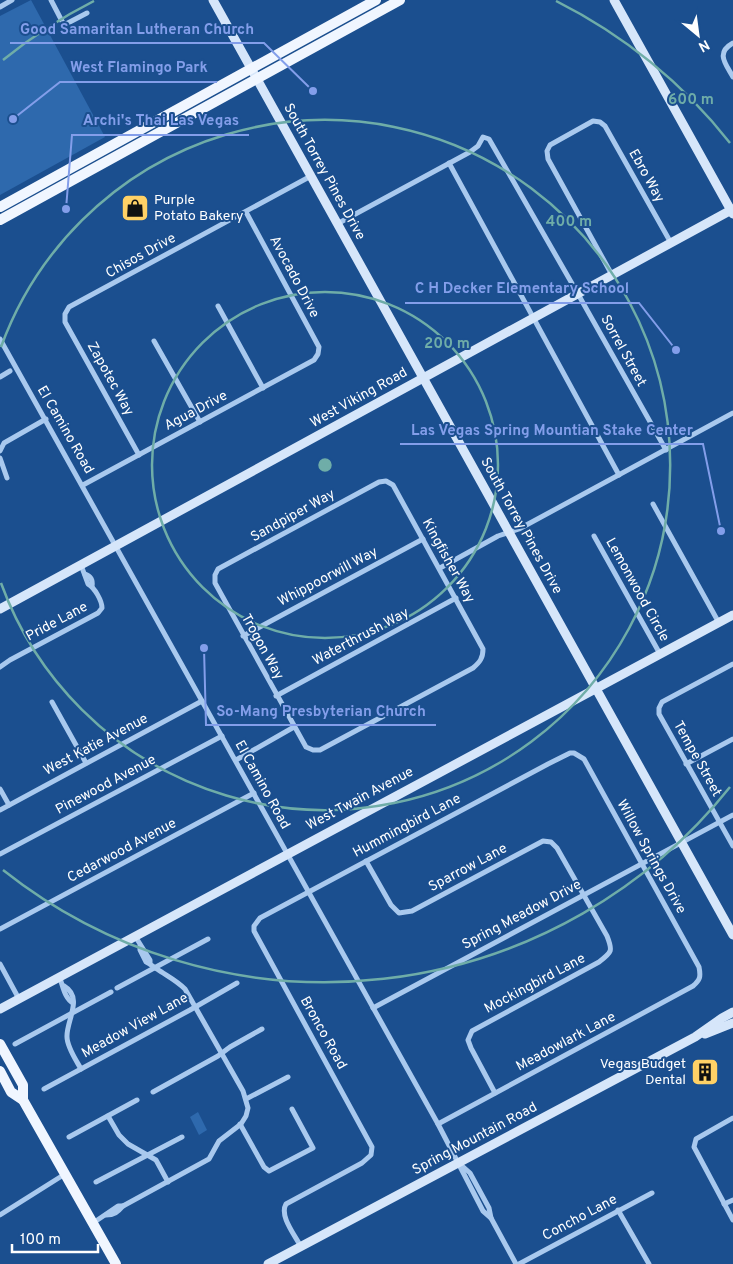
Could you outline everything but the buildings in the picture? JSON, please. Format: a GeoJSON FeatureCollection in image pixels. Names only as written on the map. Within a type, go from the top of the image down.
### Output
{"type":"FeatureCollection","features":[{"type":"Feature","properties":{"kind":"main road"},"geometry":{"type":"LineString","coordinates":[[0,207],[376,0]]}},
{"type":"Feature","properties":{"kind":"main road"},"geometry":{"type":"LineString","coordinates":[[360,22],[375,7],[388,0]]}},
{"type":"Feature","properties":{"kind":"main road"},"geometry":{"type":"LineString","coordinates":[[0,220],[400,0]]}},
{"type":"Feature","properties":{"kind":"main road"},"geometry":{"type":"LineString","coordinates":[[103,164],[102,161],[106,156],[130,142],[145,127]]}},
{"type":"Feature","properties":{"kind":"main road"},"geometry":{"type":"LineString","coordinates":[[78,178],[86,166],[96,159],[95,154]]}},
{"type":"Feature","properties":{"kind":"main road"},"geometry":{"type":"LineString","coordinates":[[0,1044],[23,1085],[23,1100]]}},
{"type":"Feature","properties":{"kind":"main road"},"geometry":{"type":"LineString","coordinates":[[0,1071],[12,1092],[23,1100],[116,1264]]}},
{"type":"Feature","properties":{"kind":"street"},"geometry":{"type":"LineString","coordinates":[[0,7],[12,0]]}},
{"type":"Feature","properties":{"kind":"street"},"geometry":{"type":"LineString","coordinates":[[51,0],[64,25],[87,12]]}},
{"type":"Feature","properties":{"kind":"street","name":"South Torrey Pines Drive"},"geometry":{"type":"LineString","coordinates":[[213,0],[733,935]]}},
{"type":"Feature","properties":{"kind":"street"},"geometry":{"type":"LineString","coordinates":[[614,0],[732,211]]}},
{"type":"Feature","properties":{"kind":"street"},"geometry":{"type":"LineString","coordinates":[[733,43],[726,47],[723,54],[724,61],[733,78]]}},
{"type":"Feature","properties":{"kind":"street","name":"Ebro Way"},"geometry":{"type":"LineString","coordinates":[[612,275],[548,158],[547,151],[550,145],[593,121],[600,122],[605,126],[671,243]]}},
{"type":"Feature","properties":{"kind":"street","name":"Sorrel Street"},"geometry":{"type":"LineString","coordinates":[[450,163],[478,146],[483,137],[489,139],[493,144],[666,450]]}},
{"type":"Feature","properties":{"kind":"street"},"geometry":{"type":"LineString","coordinates":[[337,224],[450,163],[619,475]]}},
{"type":"Feature","properties":{"kind":"street","name":"Chisos Drive"},"geometry":{"type":"LineString","coordinates":[[65,314],[69,307],[310,176]]}},
{"type":"Feature","properties":{"kind":"street","name":"West Viking Road"},"geometry":{"type":"LineString","coordinates":[[1,606],[83,570],[116,546],[732,211]]}},
{"type":"Feature","properties":{"kind":"street","name":"Avocado Drive"},"geometry":{"type":"LineString","coordinates":[[246,212],[319,348],[318,354]]}},
{"type":"Feature","properties":{"kind":"street"},"geometry":{"type":"LineString","coordinates":[[218,306],[263,388]]}},
{"type":"Feature","properties":{"kind":"street","name":"Zapotec Way"},"geometry":{"type":"LineString","coordinates":[[65,314],[65,322],[139,455]]}},
{"type":"Feature","properties":{"kind":"street","name":"El Camino Road"},"geometry":{"type":"LineString","coordinates":[[0,339],[459,1162],[470,1173],[489,1208],[491,1218],[518,1264]]}},
{"type":"Feature","properties":{"kind":"street"},"geometry":{"type":"LineString","coordinates":[[154,341],[200,422]]}},
{"type":"Feature","properties":{"kind":"street","name":"Agua Drive"},"geometry":{"type":"LineString","coordinates":[[83,485],[314,360],[318,354]]}},
{"type":"Feature","properties":{"kind":"street"},"geometry":{"type":"LineString","coordinates":[[0,377],[10,371]]}},
{"type":"Feature","properties":{"kind":"street"},"geometry":{"type":"LineString","coordinates":[[440,568],[498,536],[519,529],[733,413]]}},
{"type":"Feature","properties":{"kind":"street"},"geometry":{"type":"LineString","coordinates":[[0,450],[4,443],[46,419]]}},
{"type":"Feature","properties":{"kind":"street"},"geometry":{"type":"LineString","coordinates":[[0,458],[7,478]]}},
{"type":"Feature","properties":{"kind":"street","name":"Kingfisher Way"},"geometry":{"type":"LineString","coordinates":[[312,750],[320,750],[473,668],[483,656],[483,649],[440,568],[393,486],[386,481]]}},
{"type":"Feature","properties":{"kind":"street","name":"Sandpiper Way"},"geometry":{"type":"LineString","coordinates":[[214,576],[218,569],[379,482],[386,481]]}},
{"type":"Feature","properties":{"kind":"street"},"geometry":{"type":"LineString","coordinates":[[653,504],[719,623]]}},
{"type":"Feature","properties":{"kind":"street","name":"Lemonwood Circle"},"geometry":{"type":"LineString","coordinates":[[594,536],[660,654]]}},
{"type":"Feature","properties":{"kind":"street","name":"Whippoorwill Way"},"geometry":{"type":"LineString","coordinates":[[243,636],[423,539]]}},
{"type":"Feature","properties":{"kind":"street","name":"Pride Lane"},"geometry":{"type":"LineString","coordinates":[[0,667],[102,608],[102,602],[92,586],[86,581],[83,570]]}},
{"type":"Feature","properties":{"kind":"street","name":"Trogon Way"},"geometry":{"type":"LineString","coordinates":[[214,576],[215,583],[276,696],[306,747],[312,750]]}},
{"type":"Feature","properties":{"kind":"street","name":"Waterthrush Way"},"geometry":{"type":"LineString","coordinates":[[276,696],[456,598]]}},
{"type":"Feature","properties":{"kind":"street","name":"West Twain Avenue"},"geometry":{"type":"LineString","coordinates":[[0,1009],[733,615]]}},
{"type":"Feature","properties":{"kind":"street","name":"Tempe Street"},"geometry":{"type":"LineString","coordinates":[[733,664],[662,702],[659,708],[659,714],[733,846]]}},
{"type":"Feature","properties":{"kind":"street","name":"West Katie Avenue"},"geometry":{"type":"LineString","coordinates":[[0,810],[202,701]]}},
{"type":"Feature","properties":{"kind":"street"},"geometry":{"type":"LineString","coordinates":[[52,702],[86,763]]}},
{"type":"Feature","properties":{"kind":"street"},"geometry":{"type":"LineString","coordinates":[[236,760],[294,727]]}},
{"type":"Feature","properties":{"kind":"street","name":"Pinewood Avenue"},"geometry":{"type":"LineString","coordinates":[[0,854],[222,736]]}},
{"type":"Feature","properties":{"kind":"street"},"geometry":{"type":"LineString","coordinates":[[686,764],[733,739]]}},
{"type":"Feature","properties":{"kind":"street","name":"Hummingbird Lane"},"geometry":{"type":"LineString","coordinates":[[254,926],[260,918],[548,764],[570,753],[574,753]]}},
{"type":"Feature","properties":{"kind":"street","name":"Willow Springs Drive"},"geometry":{"type":"LineString","coordinates":[[574,753],[584,758],[700,967],[701,977]]}},
{"type":"Feature","properties":{"kind":"street"},"geometry":{"type":"LineString","coordinates":[[0,789],[9,805]]}},
{"type":"Feature","properties":{"kind":"street","name":"Cedarwood Avenue"},"geometry":{"type":"LineString","coordinates":[[0,929],[254,793]]}},
{"type":"Feature","properties":{"kind":"street","name":"Spring Meadow Drive"},"geometry":{"type":"LineString","coordinates":[[373,1008],[733,815]]}},
{"type":"Feature","properties":{"kind":"street","name":"Sparrow Lane"},"geometry":{"type":"LineString","coordinates":[[366,861],[390,905],[399,913],[412,911],[543,841],[547,841],[557,848],[583,894]]}},
{"type":"Feature","properties":{"kind":"street","name":"Mockingbird Lane"},"geometry":{"type":"LineString","coordinates":[[495,1093],[468,1040],[472,1031],[599,962],[611,950],[607,936],[583,894]]}},
{"type":"Feature","properties":{"kind":"street","name":"Bronco Road"},"geometry":{"type":"LineString","coordinates":[[254,926],[254,931],[368,1137],[372,1151],[371,1155],[362,1163],[286,1204],[284,1211],[301,1246]]}},
{"type":"Feature","properties":{"kind":"street"},"geometry":{"type":"LineString","coordinates":[[92,1223],[106,1215],[108,1211],[118,1206],[123,1206],[209,1158],[219,1141],[240,1124],[246,1116],[248,1108],[246,1099],[223,1053],[185,989],[174,978],[146,962],[134,936]]}},
{"type":"Feature","properties":{"kind":"street"},"geometry":{"type":"LineString","coordinates":[[118,988],[208,939]]}},
{"type":"Feature","properties":{"kind":"street"},"geometry":{"type":"LineString","coordinates":[[0,964],[19,998]]}},
{"type":"Feature","properties":{"kind":"street"},"geometry":{"type":"LineString","coordinates":[[59,976],[66,996],[73,1003],[67,1038],[81,1069]]}},
{"type":"Feature","properties":{"kind":"street","name":"Meadowlark Lane"},"geometry":{"type":"LineString","coordinates":[[438,1124],[693,986],[701,977]]}},
{"type":"Feature","properties":{"kind":"street","name":"Meadow View Lane"},"geometry":{"type":"LineString","coordinates":[[44,1089],[237,983]]}},
{"type":"Feature","properties":{"kind":"street"},"geometry":{"type":"LineString","coordinates":[[15,1044],[111,992]]}},
{"type":"Feature","properties":{"kind":"street","name":"Spring Mountain Road"},"geometry":{"type":"LineString","coordinates":[[268,1264],[695,1037],[733,1012]]}},
{"type":"Feature","properties":{"kind":"street","name":"Spring Mountain Road"},"geometry":{"type":"LineString","coordinates":[[695,1037],[733,1023]]}},
{"type":"Feature","properties":{"kind":"street"},"geometry":{"type":"LineString","coordinates":[[153,1092],[262,1029]]}},
{"type":"Feature","properties":{"kind":"street"},"geometry":{"type":"LineString","coordinates":[[246,1099],[288,1077]]}},
{"type":"Feature","properties":{"kind":"street"},"geometry":{"type":"LineString","coordinates":[[69,1137],[138,1100]]}},
{"type":"Feature","properties":{"kind":"street"},"geometry":{"type":"LineString","coordinates":[[240,1124],[264,1167],[269,1171],[313,1148],[292,1109]]}},
{"type":"Feature","properties":{"kind":"street"},"geometry":{"type":"LineString","coordinates":[[108,1116],[119,1135],[128,1144],[156,1160],[168,1182]]}},
{"type":"Feature","properties":{"kind":"street"},"geometry":{"type":"LineString","coordinates":[[733,1118],[703,1134],[694,1142],[696,1154],[733,1220]]}},
{"type":"Feature","properties":{"kind":"street"},"geometry":{"type":"LineString","coordinates":[[96,1182],[182,1136]]}},
{"type":"Feature","properties":{"kind":"street"},"geometry":{"type":"LineString","coordinates":[[0,1215],[65,1174]]}},
{"type":"Feature","properties":{"kind":"street","name":"Concho Lane"},"geometry":{"type":"LineString","coordinates":[[518,1264],[652,1193]]}},
{"type":"Feature","properties":{"kind":"street"},"geometry":{"type":"LineString","coordinates":[[724,1204],[733,1200]]}},
{"type":"Feature","properties":{"kind":"street"},"geometry":{"type":"LineString","coordinates":[[618,1210],[649,1264]]}},
{"type":"Feature","properties":{"kind":"shaded area"},"geometry":{"type":"Polygon","coordinates":[[[31,0],[105,137],[0,195],[0,16],[31,0]]]}},
{"type":"Feature","properties":{"kind":"shaded area"},"geometry":{"type":"Polygon","coordinates":[[[198,1112],[207,1130],[199,1135],[190,1117],[198,1112]]]}},
{"type":"Feature","properties":{"kind":"place","name":"Good Samaritan Lutheran Church"},"geometry":{"type":"Point","coordinates":[313,91]}},
{"type":"Feature","properties":{"kind":"place","name":"West Flamingo Park"},"geometry":{"type":"Point","coordinates":[13,119]}},
{"type":"Feature","properties":{"kind":"place","name":"Purple Potato Bakery"},"geometry":{"type":"Point","coordinates":[135,208]}},
{"type":"Feature","properties":{"kind":"place","name":"Archi's Thai Las Vegas"},"geometry":{"type":"Point","coordinates":[66,209]}},
{"type":"Feature","properties":{"kind":"place","name":"C H Decker Elementary School"},"geometry":{"type":"Point","coordinates":[676,350]}},
{"type":"Feature","properties":{"kind":"place","name":"Las Vegas Spring Mountian Stake Center"},"geometry":{"type":"Point","coordinates":[721,531]}},
{"type":"Feature","properties":{"kind":"place","name":"So-Mang Presbyterian Church"},"geometry":{"type":"Point","coordinates":[204,648]}},
{"type":"Feature","properties":{"kind":"place","name":"Vegas Budget Dental"},"geometry":{"type":"Point","coordinates":[705,1072]}}]}
